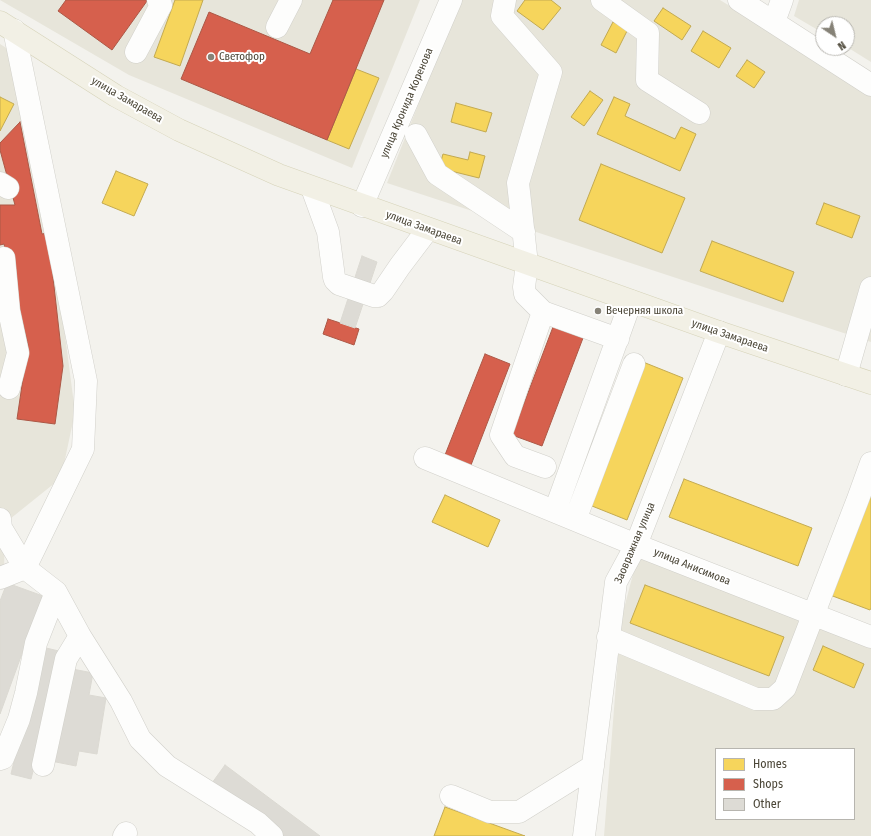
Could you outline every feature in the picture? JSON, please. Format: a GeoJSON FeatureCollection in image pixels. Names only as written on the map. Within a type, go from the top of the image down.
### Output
{"type":"FeatureCollection","features":[{"type":"Feature","properties":{"kind":"main road","name":"улица Замараева"},"geometry":{"type":"LineString","coordinates":[[7,26],[116,96],[172,126],[279,175],[362,206],[719,332],[871,383]]}},
{"type":"Feature","properties":{"kind":"street"},"geometry":{"type":"LineString","coordinates":[[136,52],[161,5],[158,0]]}},
{"type":"Feature","properties":{"kind":"street"},"geometry":{"type":"LineString","coordinates":[[277,27],[291,0]]}},
{"type":"Feature","properties":{"kind":"street","name":"улица Кронида Коренова"},"geometry":{"type":"LineString","coordinates":[[362,206],[451,0]]}},
{"type":"Feature","properties":{"kind":"street"},"geometry":{"type":"LineString","coordinates":[[505,0],[502,16],[551,72],[518,183],[527,264],[524,287],[525,294],[543,312],[618,339]]}},
{"type":"Feature","properties":{"kind":"street"},"geometry":{"type":"LineString","coordinates":[[602,0],[648,33],[647,80],[699,113]]}},
{"type":"Feature","properties":{"kind":"street"},"geometry":{"type":"LineString","coordinates":[[739,0],[871,85]]}},
{"type":"Feature","properties":{"kind":"street"},"geometry":{"type":"LineString","coordinates":[[774,22],[782,0]]}},
{"type":"Feature","properties":{"kind":"street"},"geometry":{"type":"LineString","coordinates":[[0,578],[25,568],[83,449],[86,381],[7,26]]}},
{"type":"Feature","properties":{"kind":"street"},"geometry":{"type":"LineString","coordinates":[[416,135],[437,174],[524,232]]}},
{"type":"Feature","properties":{"kind":"street"},"geometry":{"type":"LineString","coordinates":[[312,188],[328,232],[334,277],[339,284],[378,296],[428,229]]}},
{"type":"Feature","properties":{"kind":"street"},"geometry":{"type":"LineString","coordinates":[[4,258],[5,310],[18,353],[10,388]]}},
{"type":"Feature","properties":{"kind":"street"},"geometry":{"type":"LineString","coordinates":[[846,375],[871,288]]}},
{"type":"Feature","properties":{"kind":"street"},"geometry":{"type":"LineString","coordinates":[[565,516],[618,339],[632,301]]}},
{"type":"Feature","properties":{"kind":"street"},"geometry":{"type":"LineString","coordinates":[[543,312],[501,435],[515,456],[545,467]]}},
{"type":"Feature","properties":{"kind":"street","name":"Заовражная улица"},"geometry":{"type":"LineString","coordinates":[[584,836],[616,582],[636,545],[719,332]]}},
{"type":"Feature","properties":{"kind":"street"},"geometry":{"type":"LineString","coordinates":[[565,516],[634,364]]}},
{"type":"Feature","properties":{"kind":"street","name":"улица Анисимова"},"geometry":{"type":"LineString","coordinates":[[425,458],[636,545],[871,637]]}},
{"type":"Feature","properties":{"kind":"street"},"geometry":{"type":"LineString","coordinates":[[608,636],[756,699],[773,699],[785,688],[871,463]]}},
{"type":"Feature","properties":{"kind":"street"},"geometry":{"type":"LineString","coordinates":[[0,519],[1,528],[25,568],[56,592],[80,636],[121,701],[140,739],[167,766],[258,823],[272,836]]}},
{"type":"Feature","properties":{"kind":"street"},"geometry":{"type":"LineString","coordinates":[[0,759],[3,758],[19,719],[36,643],[56,592]]}},
{"type":"Feature","properties":{"kind":"street"},"geometry":{"type":"LineString","coordinates":[[43,765],[66,659],[80,636]]}},
{"type":"Feature","properties":{"kind":"street"},"geometry":{"type":"LineString","coordinates":[[451,796],[490,812],[519,812],[593,766]]}},
{"type":"Feature","properties":{"kind":"shaded area"},"geometry":{"type":"Polygon","coordinates":[[[0,0],[420,0],[352,168],[129,75],[0,0]]]}},
{"type":"Feature","properties":{"kind":"shaded area"},"geometry":{"type":"Polygon","coordinates":[[[460,0],[720,0],[871,93],[871,342],[387,183],[460,0]]]}},
{"type":"Feature","properties":{"kind":"shaded area"},"geometry":{"type":"Polygon","coordinates":[[[799,0],[871,0],[871,62],[855,52],[855,16],[815,16],[815,28],[794,16],[799,0]]]}},
{"type":"Feature","properties":{"kind":"shaded area"},"geometry":{"type":"Polygon","coordinates":[[[0,44],[11,51],[53,243],[75,412],[61,478],[5,523],[4,573],[0,575],[0,44]]]}},
{"type":"Feature","properties":{"kind":"shaded area"},"geometry":{"type":"Polygon","coordinates":[[[639,551],[871,648],[871,836],[604,836],[621,620],[639,551]]]}},
{"type":"Feature","properties":{"kind":"building: Homes"},"geometry":{"type":"Polygon","coordinates":[[[175,0],[203,0],[180,66],[154,57],[175,0]]]}},
{"type":"Feature","properties":{"kind":"building: Homes"},"geometry":{"type":"Polygon","coordinates":[[[525,0],[551,0],[561,8],[543,30],[517,11],[525,0]]]}},
{"type":"Feature","properties":{"kind":"building: Homes"},"geometry":{"type":"Polygon","coordinates":[[[663,8],[691,26],[682,40],[654,21],[663,8]]]}},
{"type":"Feature","properties":{"kind":"building: Homes"},"geometry":{"type":"Polygon","coordinates":[[[613,22],[628,29],[616,53],[601,45],[613,22]]]}},
{"type":"Feature","properties":{"kind":"building: Homes"},"geometry":{"type":"Polygon","coordinates":[[[703,31],[731,48],[719,68],[691,51],[703,31]]]}},
{"type":"Feature","properties":{"kind":"building: Homes"},"geometry":{"type":"Polygon","coordinates":[[[747,60],[765,72],[754,88],[736,76],[747,60]]]}},
{"type":"Feature","properties":{"kind":"building: Homes"},"geometry":{"type":"Polygon","coordinates":[[[356,69],[379,78],[349,149],[327,140],[356,69]]]}},
{"type":"Feature","properties":{"kind":"building: Homes"},"geometry":{"type":"Polygon","coordinates":[[[590,91],[603,100],[584,126],[571,117],[590,91]]]}},
{"type":"Feature","properties":{"kind":"building: Homes"},"geometry":{"type":"Polygon","coordinates":[[[0,97],[14,104],[0,131],[0,97]]]}},
{"type":"Feature","properties":{"kind":"building: Homes"},"geometry":{"type":"Polygon","coordinates":[[[614,97],[630,104],[625,116],[675,139],[681,127],[696,134],[680,171],[597,134],[614,97]]]}},
{"type":"Feature","properties":{"kind":"building: Homes"},"geometry":{"type":"Polygon","coordinates":[[[456,103],[492,113],[486,132],[451,122],[456,103]]]}},
{"type":"Feature","properties":{"kind":"building: Homes"},"geometry":{"type":"Polygon","coordinates":[[[470,152],[485,156],[479,178],[439,168],[443,154],[468,160],[470,152]]]}},
{"type":"Feature","properties":{"kind":"building: Homes"},"geometry":{"type":"Polygon","coordinates":[[[601,164],[685,198],[662,253],[579,220],[601,164]]]}},
{"type":"Feature","properties":{"kind":"building: Homes"},"geometry":{"type":"Polygon","coordinates":[[[116,171],[148,184],[134,216],[102,203],[116,171]]]}},
{"type":"Feature","properties":{"kind":"building: Homes"},"geometry":{"type":"Polygon","coordinates":[[[824,203],[860,216],[852,238],[816,224],[824,203]]]}},
{"type":"Feature","properties":{"kind":"building: Homes"},"geometry":{"type":"Polygon","coordinates":[[[712,241],[794,272],[783,302],[700,271],[712,241]]]}},
{"type":"Feature","properties":{"kind":"building: Homes"},"geometry":{"type":"Polygon","coordinates":[[[643,362],[683,378],[627,520],[587,504],[643,362]]]}},
{"type":"Feature","properties":{"kind":"building: Homes"},"geometry":{"type":"Polygon","coordinates":[[[684,479],[812,528],[798,566],[669,517],[684,479]]]}},
{"type":"Feature","properties":{"kind":"building: Homes"},"geometry":{"type":"Polygon","coordinates":[[[871,491],[871,608],[870,610],[830,595],[871,491]]]}},
{"type":"Feature","properties":{"kind":"building: Homes"},"geometry":{"type":"Polygon","coordinates":[[[445,495],[500,520],[488,547],[432,522],[445,495]]]}},
{"type":"Feature","properties":{"kind":"building: Homes"},"geometry":{"type":"Polygon","coordinates":[[[645,585],[784,637],[769,676],[630,623],[645,585]]]}},
{"type":"Feature","properties":{"kind":"building: Homes"},"geometry":{"type":"Polygon","coordinates":[[[823,646],[864,664],[854,688],[813,670],[823,646]]]}},
{"type":"Feature","properties":{"kind":"building: Homes"},"geometry":{"type":"Polygon","coordinates":[[[445,807],[525,836],[434,836],[445,807]]]}},
{"type":"Feature","properties":{"kind":"building: Shops"},"geometry":{"type":"Polygon","coordinates":[[[66,0],[147,1],[112,50],[58,11],[66,0]]]}},
{"type":"Feature","properties":{"kind":"building: Shops"},"geometry":{"type":"Polygon","coordinates":[[[333,0],[384,0],[327,140],[181,79],[209,12],[310,54],[333,0]]]}},
{"type":"Feature","properties":{"kind":"building: Shops"},"geometry":{"type":"Polygon","coordinates":[[[20,122],[42,234],[48,233],[63,366],[55,424],[17,419],[28,345],[4,244],[0,245],[0,205],[15,205],[0,150],[0,143],[20,122]]]}},
{"type":"Feature","properties":{"kind":"building: Shops"},"geometry":{"type":"Polygon","coordinates":[[[328,319],[359,329],[354,345],[323,334],[328,319]]]}},
{"type":"Feature","properties":{"kind":"building: Shops"},"geometry":{"type":"Polygon","coordinates":[[[553,327],[583,338],[542,446],[512,435],[553,327]]]}},
{"type":"Feature","properties":{"kind":"building: Shops"},"geometry":{"type":"Polygon","coordinates":[[[485,354],[510,364],[471,465],[445,455],[485,354]]]}},
{"type":"Feature","properties":{"kind":"building: Other"},"geometry":{"type":"Polygon","coordinates":[[[362,256],[377,262],[355,328],[340,323],[362,256]]]}},
{"type":"Feature","properties":{"kind":"building: Other"},"geometry":{"type":"Polygon","coordinates":[[[7,583],[43,596],[0,714],[0,601],[7,583]]]}},
{"type":"Feature","properties":{"kind":"building: Other"},"geometry":{"type":"Polygon","coordinates":[[[42,647],[63,652],[31,779],[11,774],[42,647]]]}},
{"type":"Feature","properties":{"kind":"building: Other"},"geometry":{"type":"Polygon","coordinates":[[[67,668],[93,673],[89,695],[106,698],[97,754],[79,751],[76,766],[51,761],[67,668]]]}},
{"type":"Feature","properties":{"kind":"building: Other"},"geometry":{"type":"Polygon","coordinates":[[[225,765],[320,836],[283,836],[212,783],[225,765]]]}},
{"type":"Feature","properties":{"kind":"place","name":"Светофор"},"geometry":{"type":"Point","coordinates":[211,57]}},
{"type":"Feature","properties":{"kind":"place","name":"Вечерняя школа"},"geometry":{"type":"Point","coordinates":[598,311]}}]}
